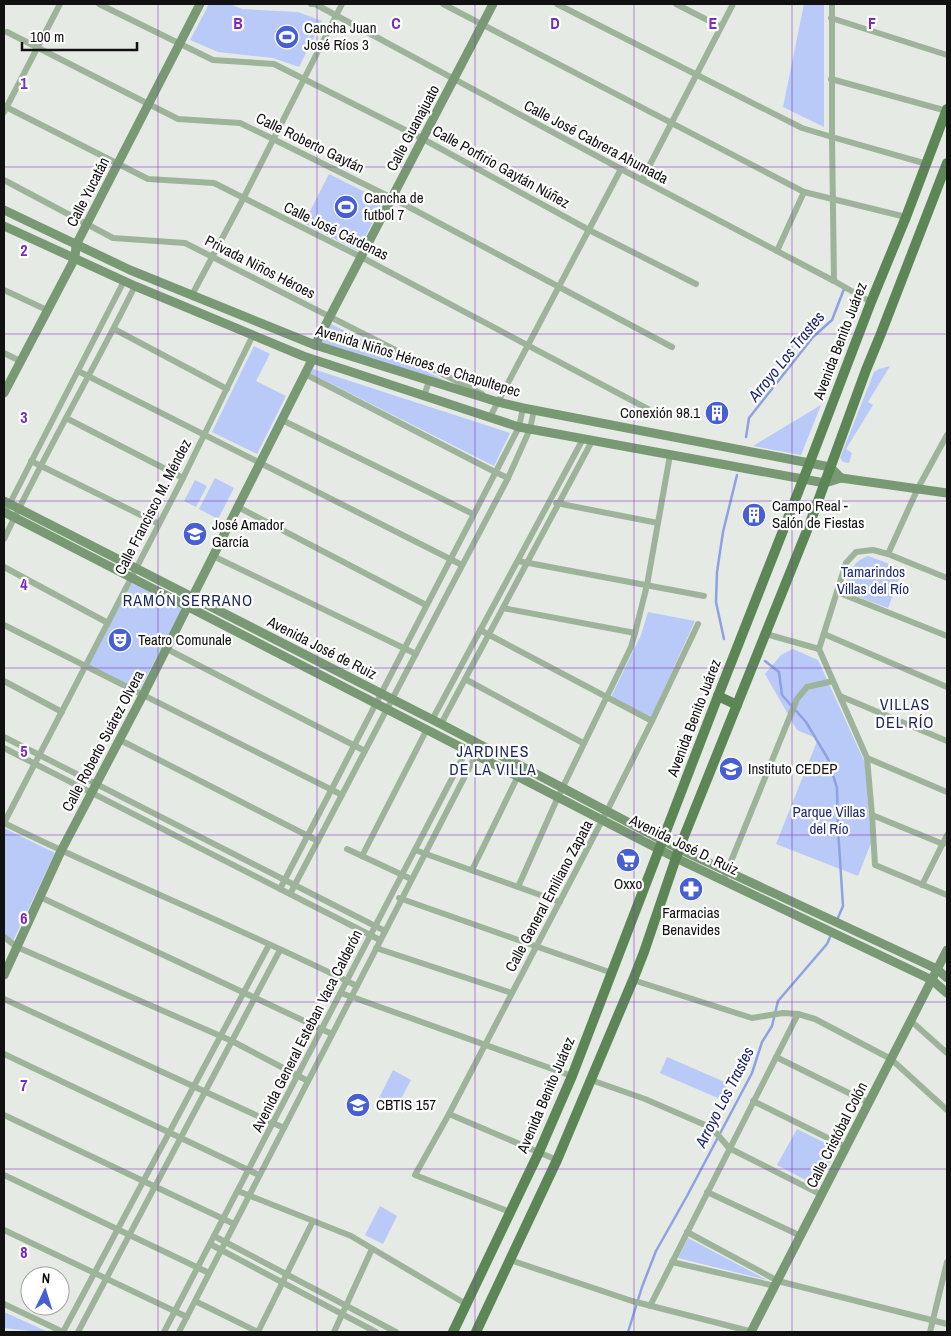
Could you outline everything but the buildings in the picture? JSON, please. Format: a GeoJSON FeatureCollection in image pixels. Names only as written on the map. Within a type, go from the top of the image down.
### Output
{"type":"FeatureCollection","features":[{"type":"Feature","properties":{"kind":"main road","name":"Avenida Benito Juárez"},"geometry":{"type":"LineString","coordinates":[[453,1332],[539,1152],[572,1076],[947,110]]}},
{"type":"Feature","properties":{"kind":"main road"},"geometry":{"type":"LineString","coordinates":[[476,1332],[557,1160],[633,980],[678,853],[825,483],[866,370],[945,176],[947,162]]}},
{"type":"Feature","properties":{"kind":"main road"},"geometry":{"type":"LineString","coordinates":[[718,696],[738,705]]}},
{"type":"Feature","properties":{"kind":"street"},"geometry":{"type":"LineString","coordinates":[[5,108],[60,4]]}},
{"type":"Feature","properties":{"kind":"street","name":"Calle Porfirio Gaytán Núñez"},"geometry":{"type":"LineString","coordinates":[[99,4],[213,60],[274,64],[423,139],[589,230],[696,284]]}},
{"type":"Feature","properties":{"kind":"street","name":"Calle Yucatán"},"geometry":{"type":"LineString","coordinates":[[4,393],[75,258],[76,244],[200,4]]}},
{"type":"Feature","properties":{"kind":"street","name":"Calle José Cabrera Ahumada"},"geometry":{"type":"LineString","coordinates":[[311,4],[315,4],[336,15],[871,302]]}},
{"type":"Feature","properties":{"kind":"street"},"geometry":{"type":"LineString","coordinates":[[192,295],[342,4]]}},
{"type":"Feature","properties":{"kind":"street"},"geometry":{"type":"LineString","coordinates":[[443,4],[804,192],[906,218]]}},
{"type":"Feature","properties":{"kind":"street","name":"Calle Guanajuato"},"geometry":{"type":"LineString","coordinates":[[315,345],[493,4]]}},
{"type":"Feature","properties":{"kind":"street"},"geometry":{"type":"LineString","coordinates":[[557,4],[802,128],[927,164]]}},
{"type":"Feature","properties":{"kind":"street"},"geometry":{"type":"LineString","coordinates":[[676,4],[722,27]]}},
{"type":"Feature","properties":{"kind":"street"},"geometry":{"type":"LineString","coordinates":[[642,180],[733,4]]}},
{"type":"Feature","properties":{"kind":"street"},"geometry":{"type":"LineString","coordinates":[[832,4],[831,79],[834,281]]}},
{"type":"Feature","properties":{"kind":"street"},"geometry":{"type":"LineString","coordinates":[[832,18],[947,55]]}},
{"type":"Feature","properties":{"kind":"street","name":"Calle Roberto Gaytán"},"geometry":{"type":"LineString","coordinates":[[7,32],[178,119],[240,123],[392,198],[672,347]]}},
{"type":"Feature","properties":{"kind":"street"},"geometry":{"type":"LineString","coordinates":[[831,79],[947,110]]}},
{"type":"Feature","properties":{"kind":"street","name":"Calle José Cárdenas"},"geometry":{"type":"LineString","coordinates":[[5,108],[148,179],[214,183],[361,256],[648,409]]}},
{"type":"Feature","properties":{"kind":"street"},"geometry":{"type":"LineString","coordinates":[[490,418],[621,169]]}},
{"type":"Feature","properties":{"kind":"street","name":"Privada Niños Héroes"},"geometry":{"type":"LineString","coordinates":[[4,180],[113,238],[185,243],[498,402]]}},
{"type":"Feature","properties":{"kind":"street"},"geometry":{"type":"LineString","coordinates":[[777,251],[804,192]]}},
{"type":"Feature","properties":{"kind":"street","name":"Avenida Niños Héroes de Chapultepec"},"geometry":{"type":"LineString","coordinates":[[4,210],[130,270],[315,345],[498,402],[830,467]]}},
{"type":"Feature","properties":{"kind":"street","name":"Avenida Niños Héroes de Chapultepec"},"geometry":{"type":"LineString","coordinates":[[4,226],[135,286],[312,360],[519,427],[803,480],[825,483],[841,478],[947,493]]}},
{"type":"Feature","properties":{"kind":"street"},"geometry":{"type":"LineString","coordinates":[[5,509],[124,281]]}},
{"type":"Feature","properties":{"kind":"street"},"geometry":{"type":"LineString","coordinates":[[4,539],[135,286]]}},
{"type":"Feature","properties":{"kind":"street"},"geometry":{"type":"LineString","coordinates":[[4,290],[47,310]]}},
{"type":"Feature","properties":{"kind":"street"},"geometry":{"type":"LineString","coordinates":[[114,329],[227,389]]}},
{"type":"Feature","properties":{"kind":"street","name":"Calle Francisco M. Méndez"},"geometry":{"type":"LineString","coordinates":[[4,823],[132,578],[253,335]]}},
{"type":"Feature","properties":{"kind":"street"},"geometry":{"type":"LineString","coordinates":[[4,353],[20,361]]}},
{"type":"Feature","properties":{"kind":"street","name":"Calle Roberto Suárez Olvera"},"geometry":{"type":"LineString","coordinates":[[4,975],[61,851],[143,696],[312,360]]}},
{"type":"Feature","properties":{"kind":"street"},"geometry":{"type":"LineString","coordinates":[[78,372],[462,565]]}},
{"type":"Feature","properties":{"kind":"street"},"geometry":{"type":"LineString","coordinates":[[304,374],[508,478]]}},
{"type":"Feature","properties":{"kind":"street"},"geometry":{"type":"LineString","coordinates":[[424,396],[429,380]]}},
{"type":"Feature","properties":{"kind":"street"},"geometry":{"type":"LineString","coordinates":[[280,889],[519,427],[523,408]]}},
{"type":"Feature","properties":{"kind":"street"},"geometry":{"type":"LineString","coordinates":[[290,894],[508,478],[530,429],[534,410]]}},
{"type":"Feature","properties":{"kind":"street"},"geometry":{"type":"LineString","coordinates":[[66,418],[183,478]]}},
{"type":"Feature","properties":{"kind":"street"},"geometry":{"type":"LineString","coordinates":[[282,420],[473,514]]}},
{"type":"Feature","properties":{"kind":"street"},"geometry":{"type":"LineString","coordinates":[[888,554],[918,488],[947,434]]}},
{"type":"Feature","properties":{"kind":"street"},"geometry":{"type":"LineString","coordinates":[[432,720],[550,502],[588,440]]}},
{"type":"Feature","properties":{"kind":"street"},"geometry":{"type":"LineString","coordinates":[[441,724],[559,504],[588,440]]}},
{"type":"Feature","properties":{"kind":"street"},"geometry":{"type":"LineString","coordinates":[[518,887],[583,743],[631,647],[647,585],[670,455]]}},
{"type":"Feature","properties":{"kind":"street"},"geometry":{"type":"LineString","coordinates":[[31,461],[159,524]]}},
{"type":"Feature","properties":{"kind":"street"},"geometry":{"type":"LineString","coordinates":[[830,467],[841,478]]}},
{"type":"Feature","properties":{"kind":"street"},"geometry":{"type":"LineString","coordinates":[[550,502],[658,523]]}},
{"type":"Feature","properties":{"kind":"street"},"geometry":{"type":"LineString","coordinates":[[238,507],[426,606]]}},
{"type":"Feature","properties":{"kind":"street","name":"Avenida José de Ruiz"},"geometry":{"type":"LineString","coordinates":[[5,509],[18,509],[441,724]]}},
{"type":"Feature","properties":{"kind":"street","name":"Avenida José de Ruiz"},"geometry":{"type":"LineString","coordinates":[[5,509],[14,518],[427,729]]}},
{"type":"Feature","properties":{"kind":"street"},"geometry":{"type":"LineString","coordinates":[[947,578],[888,554],[873,550],[856,552],[846,563],[819,649],[867,758],[875,865],[947,895]]}},
{"type":"Feature","properties":{"kind":"street"},"geometry":{"type":"LineString","coordinates":[[213,556],[416,654]]}},
{"type":"Feature","properties":{"kind":"street"},"geometry":{"type":"LineString","coordinates":[[518,561],[704,596]]}},
{"type":"Feature","properties":{"kind":"street"},"geometry":{"type":"LineString","coordinates":[[4,567],[108,622]]}},
{"type":"Feature","properties":{"kind":"street"},"geometry":{"type":"LineString","coordinates":[[836,592],[947,636]]}},
{"type":"Feature","properties":{"kind":"street"},"geometry":{"type":"LineString","coordinates":[[503,608],[635,633]]}},
{"type":"Feature","properties":{"kind":"street","name":"Calle General Emiliano Zapata"},"geometry":{"type":"LineString","coordinates":[[510,1212],[415,1175],[603,820],[698,624]]}},
{"type":"Feature","properties":{"kind":"street"},"geometry":{"type":"LineString","coordinates":[[4,625],[342,796]]}},
{"type":"Feature","properties":{"kind":"street"},"geometry":{"type":"LineString","coordinates":[[480,630],[652,722]]}},
{"type":"Feature","properties":{"kind":"street"},"geometry":{"type":"LineString","coordinates":[[766,634],[819,649]]}},
{"type":"Feature","properties":{"kind":"street"},"geometry":{"type":"LineString","coordinates":[[824,634],[947,687]]}},
{"type":"Feature","properties":{"kind":"street"},"geometry":{"type":"LineString","coordinates":[[166,649],[365,751]]}},
{"type":"Feature","properties":{"kind":"street"},"geometry":{"type":"LineString","coordinates":[[465,680],[583,743]]}},
{"type":"Feature","properties":{"kind":"street"},"geometry":{"type":"LineString","coordinates":[[4,681],[62,712]]}},
{"type":"Feature","properties":{"kind":"street"},"geometry":{"type":"LineString","coordinates":[[723,880],[797,700],[807,687],[833,681]]}},
{"type":"Feature","properties":{"kind":"street"},"geometry":{"type":"LineString","coordinates":[[840,696],[947,741]]}},
{"type":"Feature","properties":{"kind":"street","name":"Avenida José D. Ruiz"},"geometry":{"type":"LineString","coordinates":[[441,724],[607,811],[661,845]]}},
{"type":"Feature","properties":{"kind":"street"},"geometry":{"type":"LineString","coordinates":[[362,856],[427,729]]}},
{"type":"Feature","properties":{"kind":"street","name":"Avenida José D. Ruiz"},"geometry":{"type":"LineString","coordinates":[[427,729],[603,820],[678,853],[727,871],[937,969],[947,978]]}},
{"type":"Feature","properties":{"kind":"street"},"geometry":{"type":"LineString","coordinates":[[4,737],[385,931]]}},
{"type":"Feature","properties":{"kind":"street"},"geometry":{"type":"LineString","coordinates":[[120,740],[318,841]]}},
{"type":"Feature","properties":{"kind":"street"},"geometry":{"type":"LineString","coordinates":[[471,752],[476,743]]}},
{"type":"Feature","properties":{"kind":"street"},"geometry":{"type":"LineString","coordinates":[[4,748],[380,940]]}},
{"type":"Feature","properties":{"kind":"street","name":"Avenida General Esteban Vaca Calderón"},"geometry":{"type":"LineString","coordinates":[[164,1332],[415,850],[471,752]]}},
{"type":"Feature","properties":{"kind":"street","name":"Avenida General Esteban Vaca Calderón"},"geometry":{"type":"LineString","coordinates":[[179,1332],[425,853],[471,752]]}},
{"type":"Feature","properties":{"kind":"street"},"geometry":{"type":"LineString","coordinates":[[867,758],[947,792]]}},
{"type":"Feature","properties":{"kind":"street"},"geometry":{"type":"LineString","coordinates":[[472,870],[518,776]]}},
{"type":"Feature","properties":{"kind":"street"},"geometry":{"type":"LineString","coordinates":[[872,814],[943,844]]}},
{"type":"Feature","properties":{"kind":"street"},"geometry":{"type":"LineString","coordinates":[[4,823],[61,851],[357,986]]}},
{"type":"Feature","properties":{"kind":"street"},"geometry":{"type":"LineString","coordinates":[[922,885],[947,835]]}},
{"type":"Feature","properties":{"kind":"street"},"geometry":{"type":"LineString","coordinates":[[347,849],[411,879]]}},
{"type":"Feature","properties":{"kind":"street"},"geometry":{"type":"LineString","coordinates":[[415,850],[560,902]]}},
{"type":"Feature","properties":{"kind":"street","name":"Avenida José D. Ruiz"},"geometry":{"type":"LineString","coordinates":[[678,853],[723,880],[932,980],[947,993]]}},
{"type":"Feature","properties":{"kind":"street"},"geometry":{"type":"LineString","coordinates":[[392,896],[612,973]]}},
{"type":"Feature","properties":{"kind":"street"},"geometry":{"type":"LineString","coordinates":[[40,897],[332,1034]]}},
{"type":"Feature","properties":{"kind":"street"},"geometry":{"type":"LineString","coordinates":[[4,937],[17,947],[232,1041],[308,1081]]}},
{"type":"Feature","properties":{"kind":"street"},"geometry":{"type":"LineString","coordinates":[[4,1304],[63,1332],[269,945]]}},
{"type":"Feature","properties":{"kind":"street"},"geometry":{"type":"LineString","coordinates":[[376,948],[512,993]]}},
{"type":"Feature","properties":{"kind":"street"},"geometry":{"type":"LineString","coordinates":[[78,1332],[280,950]]}},
{"type":"Feature","properties":{"kind":"street","name":"Calle Cristóbal Colón"},"geometry":{"type":"LineString","coordinates":[[752,1332],[947,950]]}},
{"type":"Feature","properties":{"kind":"street"},"geometry":{"type":"LineString","coordinates":[[633,980],[752,1018],[783,1013],[798,1014],[815,1019],[891,1059],[947,1110]]}},
{"type":"Feature","properties":{"kind":"street"},"geometry":{"type":"LineString","coordinates":[[341,993],[572,1076]]}},
{"type":"Feature","properties":{"kind":"street"},"geometry":{"type":"LineString","coordinates":[[4,999],[284,1128]]}},
{"type":"Feature","properties":{"kind":"street"},"geometry":{"type":"LineString","coordinates":[[647,1305],[672,1262],[798,1014]]}},
{"type":"Feature","properties":{"kind":"street"},"geometry":{"type":"LineString","coordinates":[[911,1021],[947,1053]]}},
{"type":"Feature","properties":{"kind":"street"},"geometry":{"type":"LineString","coordinates":[[4,1054],[259,1175]]}},
{"type":"Feature","properties":{"kind":"street"},"geometry":{"type":"LineString","coordinates":[[776,1057],[869,1103]]}},
{"type":"Feature","properties":{"kind":"street"},"geometry":{"type":"LineString","coordinates":[[591,1080],[645,1099],[712,1128],[729,1148],[822,1195]]}},
{"type":"Feature","properties":{"kind":"street"},"geometry":{"type":"LineString","coordinates":[[753,1101],[846,1147]]}},
{"type":"Feature","properties":{"kind":"street"},"geometry":{"type":"LineString","coordinates":[[449,1114],[557,1160]]}},
{"type":"Feature","properties":{"kind":"street"},"geometry":{"type":"LineString","coordinates":[[4,1115],[234,1224]]}},
{"type":"Feature","properties":{"kind":"street"},"geometry":{"type":"LineString","coordinates":[[4,1175],[209,1273]]}},
{"type":"Feature","properties":{"kind":"street"},"geometry":{"type":"LineString","coordinates":[[238,1191],[350,1236],[466,1304]]}},
{"type":"Feature","properties":{"kind":"street"},"geometry":{"type":"LineString","coordinates":[[707,1192],[801,1236]]}},
{"type":"Feature","properties":{"kind":"street"},"geometry":{"type":"LineString","coordinates":[[195,1301],[258,1332],[313,1221]]}},
{"type":"Feature","properties":{"kind":"street"},"geometry":{"type":"LineString","coordinates":[[4,1230],[187,1317]]}},
{"type":"Feature","properties":{"kind":"street"},"geometry":{"type":"LineString","coordinates":[[687,1232],[776,1283]]}},
{"type":"Feature","properties":{"kind":"street"},"geometry":{"type":"LineString","coordinates":[[214,1236],[396,1332]]}},
{"type":"Feature","properties":{"kind":"street"},"geometry":{"type":"LineString","coordinates":[[210,1244],[376,1332]]}},
{"type":"Feature","properties":{"kind":"street"},"geometry":{"type":"LineString","coordinates":[[334,1332],[372,1249]]}},
{"type":"Feature","properties":{"kind":"street"},"geometry":{"type":"LineString","coordinates":[[510,1260],[632,1301],[752,1332]]}},
{"type":"Feature","properties":{"kind":"street"},"geometry":{"type":"LineString","coordinates":[[672,1262],[776,1283],[947,1324]]}},
{"type":"Feature","properties":{"kind":"street"},"geometry":{"type":"LineString","coordinates":[[930,1332],[947,1262]]}},
{"type":"Feature","properties":{"kind":"green space"},"geometry":{"type":"Polygon","coordinates":[[[209,4],[230,4],[242,9],[298,12],[322,21],[299,67],[273,58],[218,52],[190,40],[209,4]]]}},
{"type":"Feature","properties":{"kind":"green space"},"geometry":{"type":"Polygon","coordinates":[[[804,4],[824,4],[824,127],[783,107],[804,4]]]}},
{"type":"Feature","properties":{"kind":"green space","name":"Cancha de futbol 7"},"geometry":{"type":"Polygon","coordinates":[[[329,174],[383,201],[358,251],[304,223],[329,174]]]}},
{"type":"Feature","properties":{"kind":"green space"},"geometry":{"type":"Polygon","coordinates":[[[329,323],[448,382],[319,342],[329,323]]]}},
{"type":"Feature","properties":{"kind":"green space"},"geometry":{"type":"Polygon","coordinates":[[[254,346],[270,354],[256,381],[286,396],[257,454],[212,432],[254,346]]]}},
{"type":"Feature","properties":{"kind":"green space"},"geometry":{"type":"Polygon","coordinates":[[[890,366],[868,402],[873,405],[846,449],[852,453],[849,463],[843,462],[840,458],[874,372],[890,366]]]}},
{"type":"Feature","properties":{"kind":"green space"},"geometry":{"type":"Polygon","coordinates":[[[313,369],[510,433],[494,466],[310,373],[313,369]]]}},
{"type":"Feature","properties":{"kind":"green space"},"geometry":{"type":"Polygon","coordinates":[[[821,405],[801,455],[753,446],[821,405]]]}},
{"type":"Feature","properties":{"kind":"green space"},"geometry":{"type":"Polygon","coordinates":[[[215,478],[234,488],[218,519],[199,509],[215,478]]]}},
{"type":"Feature","properties":{"kind":"green space"},"geometry":{"type":"Polygon","coordinates":[[[195,480],[207,486],[196,507],[184,501],[195,480]]]}},
{"type":"Feature","properties":{"kind":"green space","name":"Tamarindos Villas del Río"},"geometry":{"type":"Polygon","coordinates":[[[868,556],[903,569],[888,608],[843,591],[854,566],[857,562],[868,556]]]}},
{"type":"Feature","properties":{"kind":"green space"},"geometry":{"type":"Polygon","coordinates":[[[132,583],[182,609],[139,691],[89,665],[132,583]]]}},
{"type":"Feature","properties":{"kind":"green space"},"geometry":{"type":"Polygon","coordinates":[[[648,612],[695,621],[651,717],[611,697],[641,635],[648,612]]]}},
{"type":"Feature","properties":{"kind":"green space","name":"Parque Villas del Río"},"geometry":{"type":"Polygon","coordinates":[[[793,649],[818,660],[865,763],[871,843],[858,876],[776,844],[818,739],[797,730],[765,674],[781,655],[793,649]]]}},
{"type":"Feature","properties":{"kind":"green space"},"geometry":{"type":"Polygon","coordinates":[[[4,828],[55,853],[13,941],[4,934],[4,828]]]}},
{"type":"Feature","properties":{"kind":"green space"},"geometry":{"type":"Polygon","coordinates":[[[667,1057],[727,1083],[720,1099],[660,1073],[667,1057]]]}},
{"type":"Feature","properties":{"kind":"green space"},"geometry":{"type":"Polygon","coordinates":[[[393,1070],[411,1080],[396,1108],[379,1098],[393,1070]]]}},
{"type":"Feature","properties":{"kind":"green space"},"geometry":{"type":"Polygon","coordinates":[[[797,1129],[837,1149],[817,1186],[777,1165],[797,1129]]]}},
{"type":"Feature","properties":{"kind":"green space"},"geometry":{"type":"Polygon","coordinates":[[[380,1206],[397,1216],[383,1244],[365,1235],[380,1206]]]}},
{"type":"Feature","properties":{"kind":"green space"},"geometry":{"type":"Polygon","coordinates":[[[688,1238],[767,1280],[678,1258],[688,1238]]]}},
{"type":"Feature","properties":{"kind":"green space"},"geometry":{"type":"Polygon","coordinates":[[[4,1312],[48,1332],[4,1328],[4,1312]]]}},
{"type":"Feature","properties":{"kind":"waterway","name":"Arroyo Los Trastes"},"geometry":{"type":"LineString","coordinates":[[746,437],[749,418],[813,337],[832,320],[844,289]]}},
{"type":"Feature","properties":{"kind":"waterway","name":"Arroyo Los Trastes"},"geometry":{"type":"LineString","coordinates":[[724,639],[716,602],[717,572],[723,532],[737,475]]}},
{"type":"Feature","properties":{"kind":"waterway","name":"Arroyo Los Trastes"},"geometry":{"type":"LineString","coordinates":[[765,661],[779,672],[782,695],[806,722],[828,759],[837,788],[843,906],[837,920]]}},
{"type":"Feature","properties":{"kind":"waterway","name":"Arroyo Los Trastes"},"geometry":{"type":"LineString","coordinates":[[628,1332],[656,1251],[752,1073],[762,1042],[772,1026],[778,1001],[827,944],[831,935]]}},
{"type":"Feature","properties":{"kind":"place","name":"Cancha Juan José Ríos 3"},"geometry":{"type":"Point","coordinates":[287,37]}},
{"type":"Feature","properties":{"kind":"place","name":"Cancha de futbol 7"},"geometry":{"type":"Point","coordinates":[346,207]}},
{"type":"Feature","properties":{"kind":"place","name":"Conexión 98.1"},"geometry":{"type":"Point","coordinates":[717,413]}},
{"type":"Feature","properties":{"kind":"place","name":"Campo Real - Salón de Fiestas"},"geometry":{"type":"Point","coordinates":[754,515]}},
{"type":"Feature","properties":{"kind":"place","name":"José Amador García"},"geometry":{"type":"Point","coordinates":[195,534]}},
{"type":"Feature","properties":{"kind":"place","name":"Teatro Comunale"},"geometry":{"type":"Point","coordinates":[120,640]}},
{"type":"Feature","properties":{"kind":"place","name":"Instituto CEDEP"},"geometry":{"type":"Point","coordinates":[731,769]}},
{"type":"Feature","properties":{"kind":"place","name":"Oxxo"},"geometry":{"type":"Point","coordinates":[628,860]}},
{"type":"Feature","properties":{"kind":"place","name":"Farmacias Benavides"},"geometry":{"type":"Point","coordinates":[691,889]}},
{"type":"Feature","properties":{"kind":"place","name":"CBTIS 157"},"geometry":{"type":"Point","coordinates":[358,1105]}},
{"type":"Feature","properties":{"kind":"district","name":"RAMÓN SERRANO"},"geometry":{"type":"Point","coordinates":[188,600]}},
{"type":"Feature","properties":{"kind":"district","name":"VILLAS DEL RÍO"},"geometry":{"type":"Point","coordinates":[905,713]}},
{"type":"Feature","properties":{"kind":"district","name":"JARDINES DE LA VILLA"},"geometry":{"type":"Point","coordinates":[493,760]}}]}
